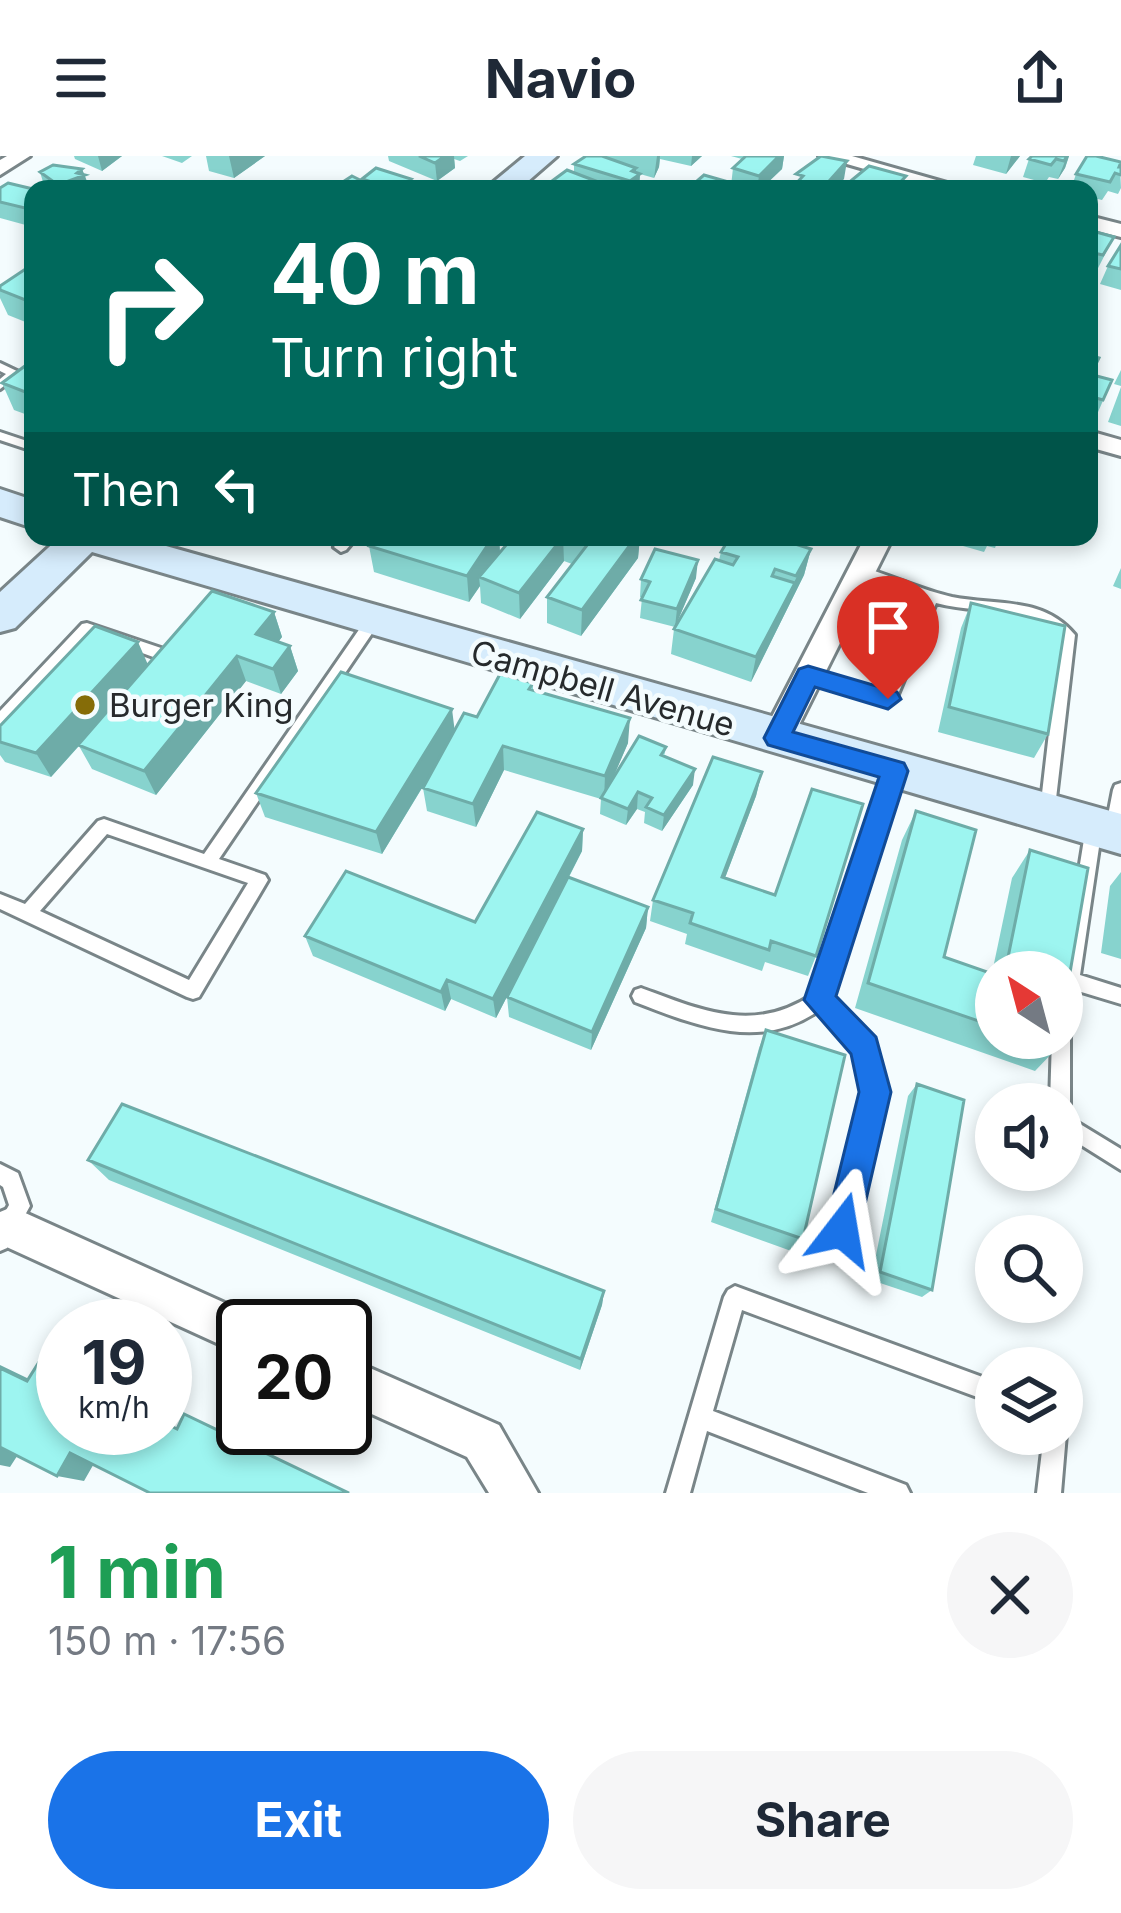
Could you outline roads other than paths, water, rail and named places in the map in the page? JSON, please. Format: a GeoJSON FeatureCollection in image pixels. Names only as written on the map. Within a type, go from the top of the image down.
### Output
{"type":"FeatureCollection","features":[{"type":"Feature","properties":{"kind":"main road"},"geometry":{"type":"LineString","coordinates":[[512,180],[543,156]]}},
{"type":"Feature","properties":{"kind":"main road"},"geometry":{"type":"LineString","coordinates":[[6,602],[74,546]]}},
{"type":"Feature","properties":{"kind":"main road","name":"Campbell Avenue"},"geometry":{"type":"LineString","coordinates":[[109,546],[222,588],[372,622],[1048,812],[1112,820]]}},
{"type":"Feature","properties":{"kind":"street"},"geometry":{"type":"LineString","coordinates":[[0,170],[20,156]]}},
{"type":"Feature","properties":{"kind":"street"},"geometry":{"type":"LineString","coordinates":[[829,156],[923,180]]}},
{"type":"Feature","properties":{"kind":"street"},"geometry":{"type":"LineString","coordinates":[[777,738],[875,546]]}},
{"type":"Feature","properties":{"kind":"street"},"geometry":{"type":"LineString","coordinates":[[6,1234],[216,1322]]}},
{"type":"Feature","properties":{"kind":"street"},"geometry":{"type":"LineString","coordinates":[[372,1391],[482,1441],[515,1493]]}},
{"type":"Feature","properties":{"kind":"lane"},"geometry":{"type":"LineString","coordinates":[[0,367],[15,373],[0,385]]}},
{"type":"Feature","properties":{"kind":"lane"},"geometry":{"type":"LineString","coordinates":[[862,572],[965,604],[1010,626]]}},
{"type":"Feature","properties":{"kind":"lane"},"geometry":{"type":"LineString","coordinates":[[808,676],[888,699],[932,595]]}},
{"type":"Feature","properties":{"kind":"lane"},"geometry":{"type":"LineString","coordinates":[[965,604],[992,602],[1052,619],[1068,635],[1070,650],[1048,812]]}},
{"type":"Feature","properties":{"kind":"lane"},"geometry":{"type":"LineString","coordinates":[[208,862],[372,622]]}},
{"type":"Feature","properties":{"kind":"lane"},"geometry":{"type":"LineString","coordinates":[[0,722],[87,628],[167,656],[179,640]]}},
{"type":"Feature","properties":{"kind":"lane"},"geometry":{"type":"LineString","coordinates":[[1029,631],[1070,650]]}},
{"type":"Feature","properties":{"kind":"lane"},"geometry":{"type":"LineString","coordinates":[[641,996],[718,1024],[782,1020],[819,1000],[894,771]]}},
{"type":"Feature","properties":{"kind":"lane"},"geometry":{"type":"LineString","coordinates":[[1078,951],[1112,820]]}},
{"type":"Feature","properties":{"kind":"lane"},"geometry":{"type":"LineString","coordinates":[[0,902],[193,991],[259,880],[104,826],[29,913]]}},
{"type":"Feature","properties":{"kind":"lane"},"geometry":{"type":"LineString","coordinates":[[1083,984],[1121,996]]}},
{"type":"Feature","properties":{"kind":"lane"},"geometry":{"type":"LineString","coordinates":[[819,1000],[866,1047],[875,1092],[842,1230]]}},
{"type":"Feature","properties":{"kind":"lane"},"geometry":{"type":"LineString","coordinates":[[1083,1136],[1121,1160]]}},
{"type":"Feature","properties":{"kind":"lane"},"geometry":{"type":"LineString","coordinates":[[0,1174],[20,1194],[6,1234]]}},
{"type":"Feature","properties":{"kind":"lane"},"geometry":{"type":"LineString","coordinates":[[678,1493],[735,1297],[975,1386]]}},
{"type":"Feature","properties":{"kind":"lane"},"geometry":{"type":"LineString","coordinates":[[700,1417],[898,1493]]}},
{"type":"Feature","properties":{"kind":"lane"},"geometry":{"type":"LineString","coordinates":[[1048,1493],[1053,1455]]}},
{"type":"Feature","properties":{"kind":"place","name":"Burger King"},"geometry":{"type":"Point","coordinates":[85,705]}}]}
